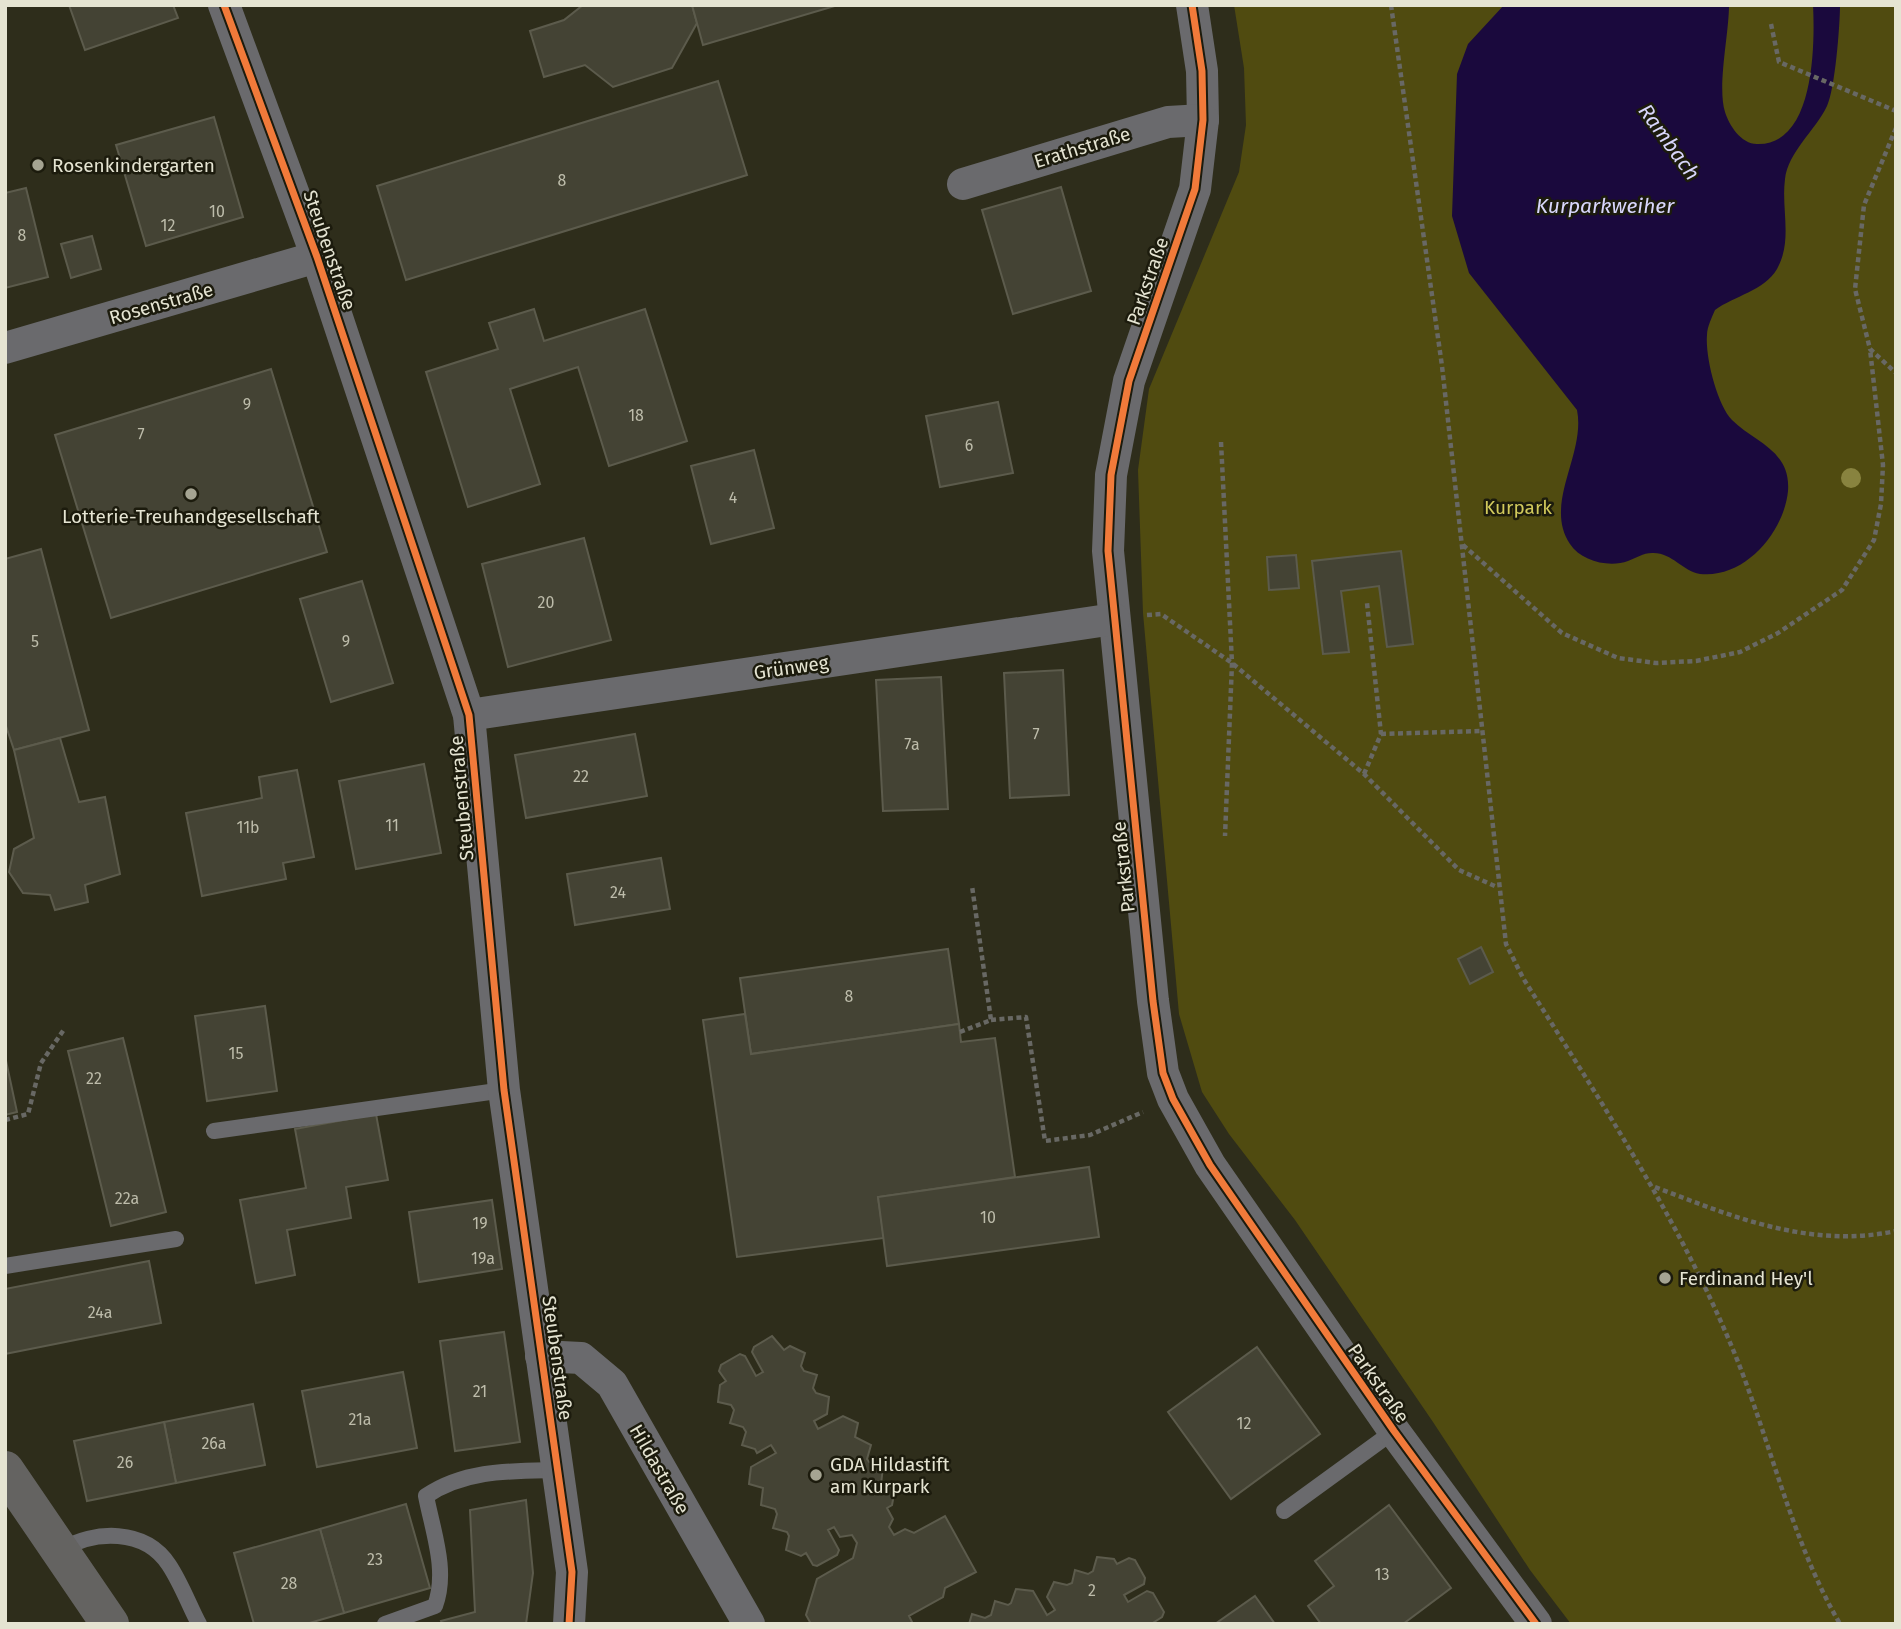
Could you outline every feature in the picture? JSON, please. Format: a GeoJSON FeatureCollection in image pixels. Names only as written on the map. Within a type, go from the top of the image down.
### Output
{"type":"FeatureCollection","features":[{"type":"Feature","properties":{"kind":"main road"},"geometry":{"type":"LineString","coordinates":[[7,1477],[61,1550],[110,1624]]}},
{"type":"Feature","properties":{"kind":"street","name":"Steubenstraße"},"geometry":{"type":"LineString","coordinates":[[224,5],[317,257],[469,715],[504,1090],[572,1572],[569,1624]]}},
{"type":"Feature","properties":{"kind":"street","name":"Parkstraße"},"geometry":{"type":"LineString","coordinates":[[1192,5],[1202,71],[1203,120],[1195,189],[1129,381],[1111,475],[1108,551],[1153,1000],[1163,1073],[1173,1099],[1236,1207],[1394,1431],[1536,1624]]}},
{"type":"Feature","properties":{"kind":"street","name":"Erathstraße"},"geometry":{"type":"LineString","coordinates":[[963,184],[1168,122],[1203,120]]}},
{"type":"Feature","properties":{"kind":"street","name":"Rosenstraße"},"geometry":{"type":"LineString","coordinates":[[5,348],[317,257]]}},
{"type":"Feature","properties":{"kind":"street","name":"Grünweg"},"geometry":{"type":"LineString","coordinates":[[469,715],[1114,619]]}},
{"type":"Feature","properties":{"kind":"street","name":"Hildastraße"},"geometry":{"type":"LineString","coordinates":[[541,1356],[581,1358],[612,1384],[749,1624]]}},
{"type":"Feature","properties":{"kind":"lane"},"geometry":{"type":"LineString","coordinates":[[214,1131],[504,1090]]}},
{"type":"Feature","properties":{"kind":"lane"},"geometry":{"type":"LineString","coordinates":[[5,1266],[176,1239]]}},
{"type":"Feature","properties":{"kind":"lane"},"geometry":{"type":"LineString","coordinates":[[1284,1511],[1394,1431]]}},
{"type":"Feature","properties":{"kind":"lane"},"geometry":{"type":"LineString","coordinates":[[385,1624],[435,1606],[440,1591],[440,1561],[426,1496],[447,1482],[474,1475],[559,1470]]}},
{"type":"Feature","properties":{"kind":"lane"},"geometry":{"type":"LineString","coordinates":[[61,1550],[78,1539],[95,1535],[133,1539],[152,1547],[168,1563],[199,1624]]}},
{"type":"Feature","properties":{"kind":"path"},"geometry":{"type":"LineString","coordinates":[[1391,5],[1442,366],[1506,944],[1522,978],[1654,1186],[1734,1352],[1817,1585],[1840,1624]]}},
{"type":"Feature","properties":{"kind":"path"},"geometry":{"type":"LineString","coordinates":[[1771,24],[1779,62],[1896,111]]}},
{"type":"Feature","properties":{"kind":"path"},"geometry":{"type":"LineString","coordinates":[[1462,545],[1562,634],[1618,658],[1656,663],[1696,661],[1740,652],[1778,633],[1842,590],[1874,540],[1881,504],[1882,465],[1870,349],[1856,289],[1864,205],[1896,128]]}},
{"type":"Feature","properties":{"kind":"path"},"geometry":{"type":"LineString","coordinates":[[1870,349],[1896,373]]}},
{"type":"Feature","properties":{"kind":"path"},"geometry":{"type":"LineString","coordinates":[[1221,442],[1232,663],[1225,836]]}},
{"type":"Feature","properties":{"kind":"path"},"geometry":{"type":"LineString","coordinates":[[1364,774],[1381,734],[1367,603]]}},
{"type":"Feature","properties":{"kind":"path"},"geometry":{"type":"LineString","coordinates":[[1114,619],[1161,614],[1232,663],[1364,774],[1459,870],[1498,887]]}},
{"type":"Feature","properties":{"kind":"path"},"geometry":{"type":"LineString","coordinates":[[1381,734],[1483,731]]}},
{"type":"Feature","properties":{"kind":"path"},"geometry":{"type":"LineString","coordinates":[[972,886],[990,1020]]}},
{"type":"Feature","properties":{"kind":"path"},"geometry":{"type":"LineString","coordinates":[[960,1032],[990,1020],[1026,1017],[1045,1141],[1090,1135],[1173,1099]]}},
{"type":"Feature","properties":{"kind":"path"},"geometry":{"type":"LineString","coordinates":[[5,1120],[28,1114],[41,1063],[65,1028]]}},
{"type":"Feature","properties":{"kind":"path"},"geometry":{"type":"LineString","coordinates":[[1654,1186],[1745,1222],[1814,1235],[1896,1231]]}},
{"type":"Feature","properties":{"kind":"green space","name":"Kurpark"},"geometry":{"type":"Polygon","coordinates":[[[1234,5],[1896,5],[1896,1624],[1571,1624],[1530,1570],[1295,1220],[1229,1134],[1202,1092],[1179,1014],[1143,613],[1138,470],[1149,389],[1239,172],[1246,125],[1244,68],[1234,5]]]}},
{"type":"Feature","properties":{"kind":"water","name":"Kurparkweiher"},"geometry":{"type":"Polygon","coordinates":[[[1504,5],[1729,5],[1722,89],[1725,112],[1741,137],[1757,144],[1776,140],[1790,128],[1801,111],[1808,90],[1811,66],[1813,5],[1840,5],[1837,57],[1830,98],[1787,169],[1784,191],[1786,236],[1782,258],[1777,269],[1764,283],[1715,310],[1708,329],[1710,367],[1721,403],[1732,420],[1777,456],[1787,477],[1788,491],[1779,522],[1759,550],[1732,569],[1717,574],[1700,574],[1659,553],[1643,555],[1621,563],[1596,562],[1575,550],[1563,529],[1561,512],[1576,444],[1577,410],[1469,273],[1452,216],[1457,74],[1468,44],[1504,5]]]}},
{"type":"Feature","properties":{"kind":"building"},"geometry":{"type":"Polygon","coordinates":[[[69,5],[173,5],[178,18],[85,50],[69,5]]]}},
{"type":"Feature","properties":{"kind":"building"},"geometry":{"type":"Polygon","coordinates":[[[583,5],[692,5],[697,23],[672,68],[613,87],[585,65],[544,77],[530,31],[564,20],[583,5]]]}},
{"type":"Feature","properties":{"kind":"building"},"geometry":{"type":"Polygon","coordinates":[[[692,5],[838,5],[703,45],[692,5]]]}},
{"type":"Feature","properties":{"kind":"building"},"geometry":{"type":"Polygon","coordinates":[[[718,81],[747,175],[406,280],[377,186],[718,81]]]}},
{"type":"Feature","properties":{"kind":"building"},"geometry":{"type":"Polygon","coordinates":[[[214,117],[243,217],[146,246],[116,145],[214,117]]]}},
{"type":"Feature","properties":{"kind":"building"},"geometry":{"type":"Polygon","coordinates":[[[1061,187],[1091,291],[1013,314],[982,210],[1061,187]]]}},
{"type":"Feature","properties":{"kind":"building"},"geometry":{"type":"Polygon","coordinates":[[[26,188],[48,277],[5,288],[5,193],[26,188]]]}},
{"type":"Feature","properties":{"kind":"building"},"geometry":{"type":"Polygon","coordinates":[[[92,236],[101,269],[71,278],[61,244],[92,236]]]}},
{"type":"Feature","properties":{"kind":"building"},"geometry":{"type":"Polygon","coordinates":[[[534,309],[544,341],[645,309],[687,441],[609,466],[578,367],[510,389],[540,484],[468,507],[426,372],[498,349],[489,323],[534,309]]]}},
{"type":"Feature","properties":{"kind":"building","name":"Lotterie-Treuhandgesellschaft"},"geometry":{"type":"Polygon","coordinates":[[[271,369],[327,552],[111,618],[55,435],[271,369]]]}},
{"type":"Feature","properties":{"kind":"building"},"geometry":{"type":"Polygon","coordinates":[[[998,402],[1013,473],[940,487],[926,416],[998,402]]]}},
{"type":"Feature","properties":{"kind":"building"},"geometry":{"type":"Polygon","coordinates":[[[754,450],[774,528],[711,544],[691,466],[754,450]]]}},
{"type":"Feature","properties":{"kind":"building"},"geometry":{"type":"Polygon","coordinates":[[[584,538],[611,640],[508,667],[482,564],[584,538]]]}},
{"type":"Feature","properties":{"kind":"building"},"geometry":{"type":"Polygon","coordinates":[[[41,549],[89,730],[14,750],[5,723],[5,559],[41,549]]]}},
{"type":"Feature","properties":{"kind":"building"},"geometry":{"type":"Polygon","coordinates":[[[1401,551],[1413,644],[1387,647],[1379,586],[1341,591],[1349,652],[1323,654],[1312,561],[1401,551]]]}},
{"type":"Feature","properties":{"kind":"building"},"geometry":{"type":"Polygon","coordinates":[[[1296,555],[1299,588],[1269,590],[1267,557],[1296,555]]]}},
{"type":"Feature","properties":{"kind":"building"},"geometry":{"type":"Polygon","coordinates":[[[362,581],[393,683],[331,702],[300,599],[362,581]]]}},
{"type":"Feature","properties":{"kind":"building"},"geometry":{"type":"Polygon","coordinates":[[[1063,670],[1069,795],[1010,798],[1004,673],[1063,670]]]}},
{"type":"Feature","properties":{"kind":"building"},"geometry":{"type":"Polygon","coordinates":[[[941,677],[948,809],[883,811],[876,680],[941,677]]]}},
{"type":"Feature","properties":{"kind":"building"},"geometry":{"type":"Polygon","coordinates":[[[635,734],[647,796],[526,818],[515,755],[635,734]]]}},
{"type":"Feature","properties":{"kind":"building"},"geometry":{"type":"Polygon","coordinates":[[[60,738],[79,802],[105,797],[120,874],[85,885],[88,902],[55,910],[50,895],[23,893],[9,872],[14,849],[34,838],[14,750],[60,738]]]}},
{"type":"Feature","properties":{"kind":"building"},"geometry":{"type":"Polygon","coordinates":[[[424,764],[441,853],[356,869],[339,781],[424,764]]]}},
{"type":"Feature","properties":{"kind":"building"},"geometry":{"type":"Polygon","coordinates":[[[297,770],[314,857],[283,863],[286,879],[202,896],[186,813],[262,798],[259,777],[297,770]]]}},
{"type":"Feature","properties":{"kind":"building"},"geometry":{"type":"Polygon","coordinates":[[[661,858],[670,909],[575,925],[567,874],[661,858]]]}},
{"type":"Feature","properties":{"kind":"building"},"geometry":{"type":"Polygon","coordinates":[[[1481,947],[1493,972],[1470,984],[1458,959],[1481,947]]]}},
{"type":"Feature","properties":{"kind":"building"},"geometry":{"type":"Polygon","coordinates":[[[948,949],[959,1024],[751,1054],[740,978],[948,949]]]}},
{"type":"Feature","properties":{"kind":"building"},"geometry":{"type":"Polygon","coordinates":[[[265,1006],[277,1091],[207,1101],[195,1016],[265,1006]]]}},
{"type":"Feature","properties":{"kind":"building"},"geometry":{"type":"Polygon","coordinates":[[[745,1014],[751,1054],[959,1024],[961,1042],[995,1038],[1015,1177],[878,1197],[884,1238],[737,1257],[703,1020],[745,1014]]]}},
{"type":"Feature","properties":{"kind":"building"},"geometry":{"type":"Polygon","coordinates":[[[123,1038],[166,1212],[111,1226],[68,1051],[123,1038]]]}},
{"type":"Feature","properties":{"kind":"building"},"geometry":{"type":"Polygon","coordinates":[[[5,1056],[17,1112],[5,1115],[5,1056]]]}},
{"type":"Feature","properties":{"kind":"building"},"geometry":{"type":"Polygon","coordinates":[[[376,1114],[388,1180],[346,1187],[351,1218],[287,1230],[295,1275],[256,1283],[240,1200],[306,1188],[295,1129],[376,1114]]]}},
{"type":"Feature","properties":{"kind":"building"},"geometry":{"type":"Polygon","coordinates":[[[1089,1167],[1099,1237],[887,1266],[878,1197],[1089,1167]]]}},
{"type":"Feature","properties":{"kind":"building"},"geometry":{"type":"Polygon","coordinates":[[[492,1200],[502,1269],[419,1282],[409,1212],[492,1200]]]}},
{"type":"Feature","properties":{"kind":"building"},"geometry":{"type":"Polygon","coordinates":[[[149,1261],[161,1323],[5,1354],[5,1289],[149,1261]]]}},
{"type":"Feature","properties":{"kind":"building"},"geometry":{"type":"Polygon","coordinates":[[[504,1332],[520,1442],[455,1451],[440,1341],[504,1332]]]}},
{"type":"Feature","properties":{"kind":"building","name":"GDA Hildastift am Kurpark"},"geometry":{"type":"Polygon","coordinates":[[[772,1336],[784,1350],[790,1346],[805,1353],[801,1366],[804,1371],[817,1375],[813,1388],[816,1393],[829,1397],[827,1414],[814,1421],[818,1429],[843,1416],[858,1423],[855,1437],[871,1445],[867,1459],[883,1466],[881,1485],[895,1489],[892,1505],[887,1508],[893,1519],[889,1527],[894,1535],[905,1529],[914,1533],[945,1516],[976,1572],[945,1588],[943,1597],[909,1616],[913,1624],[811,1624],[806,1615],[817,1579],[853,1558],[857,1543],[852,1535],[840,1537],[834,1527],[828,1530],[839,1550],[837,1555],[817,1566],[813,1565],[806,1553],[801,1556],[786,1550],[789,1536],[787,1532],[773,1528],[777,1514],[775,1509],[761,1505],[763,1488],[749,1484],[751,1467],[776,1453],[771,1445],[757,1453],[755,1449],[742,1445],[746,1432],[743,1427],[730,1423],[734,1410],[731,1405],[718,1402],[720,1385],[726,1381],[719,1371],[721,1365],[740,1354],[745,1356],[756,1376],[763,1372],[752,1352],[754,1347],[772,1336]]]}},
{"type":"Feature","properties":{"kind":"building"},"geometry":{"type":"Polygon","coordinates":[[[1257,1347],[1320,1434],[1231,1499],[1168,1412],[1257,1347]]]}},
{"type":"Feature","properties":{"kind":"building"},"geometry":{"type":"Polygon","coordinates":[[[403,1372],[417,1448],[317,1467],[302,1391],[403,1372]]]}},
{"type":"Feature","properties":{"kind":"building"},"geometry":{"type":"Polygon","coordinates":[[[253,1404],[265,1465],[176,1483],[164,1422],[253,1404]]]}},
{"type":"Feature","properties":{"kind":"building"},"geometry":{"type":"Polygon","coordinates":[[[164,1422],[176,1483],[87,1501],[74,1441],[164,1422]]]}},
{"type":"Feature","properties":{"kind":"building"},"geometry":{"type":"Polygon","coordinates":[[[526,1500],[533,1573],[526,1624],[442,1624],[441,1621],[475,1612],[470,1510],[526,1500]]]}},
{"type":"Feature","properties":{"kind":"building"},"geometry":{"type":"Polygon","coordinates":[[[406,1504],[430,1588],[344,1613],[320,1529],[406,1504]]]}},
{"type":"Feature","properties":{"kind":"building"},"geometry":{"type":"Polygon","coordinates":[[[1389,1505],[1451,1588],[1403,1624],[1321,1624],[1308,1606],[1334,1586],[1315,1561],[1389,1505]]]}},
{"type":"Feature","properties":{"kind":"building"},"geometry":{"type":"Polygon","coordinates":[[[320,1529],[344,1613],[306,1624],[254,1624],[234,1553],[320,1529]]]}},
{"type":"Feature","properties":{"kind":"building"},"geometry":{"type":"Polygon","coordinates":[[[1097,1557],[1114,1559],[1117,1564],[1129,1558],[1135,1560],[1145,1578],[1144,1584],[1124,1595],[1128,1602],[1147,1591],[1153,1593],[1164,1612],[1162,1617],[1151,1624],[969,1624],[972,1614],[985,1618],[991,1615],[995,1601],[1008,1605],[1011,1603],[1016,1589],[1033,1591],[1047,1615],[1055,1610],[1047,1597],[1054,1582],[1067,1585],[1072,1583],[1075,1570],[1088,1574],[1093,1571],[1097,1557]]]}},
{"type":"Feature","properties":{"kind":"building"},"geometry":{"type":"Polygon","coordinates":[[[1255,1596],[1275,1624],[1215,1624],[1255,1596]]]}},
{"type":"Feature","properties":{"kind":"cycle path"},"geometry":{"type":"LineString","coordinates":[[224,5],[317,257],[469,715],[504,1090],[572,1572],[569,1624]]}},
{"type":"Feature","properties":{"kind":"cycle path"},"geometry":{"type":"LineString","coordinates":[[1192,5],[1202,71],[1203,120],[1195,189],[1129,381],[1111,475],[1108,551],[1153,1001],[1163,1073],[1173,1099],[1210,1165],[1394,1431],[1536,1624]]}},
{"type":"Feature","properties":{"kind":"place","name":"Rosenkindergarten"},"geometry":{"type":"Point","coordinates":[38,165]}},
{"type":"Feature","properties":{"kind":"place","name":"Lotterie-Treuhandgesellschaft"},"geometry":{"type":"Point","coordinates":[191,494]}},
{"type":"Feature","properties":{"kind":"place","name":"Ferdinand Hey'l"},"geometry":{"type":"Point","coordinates":[1665,1278]}},
{"type":"Feature","properties":{"kind":"place","name":"GDA Hildastift am Kurpark"},"geometry":{"type":"Point","coordinates":[816,1475]}},
{"type":"Feature","properties":{"kind":"water label","name":"Rambach"},"geometry":{"type":"Point","coordinates":[1669,142]}}]}
